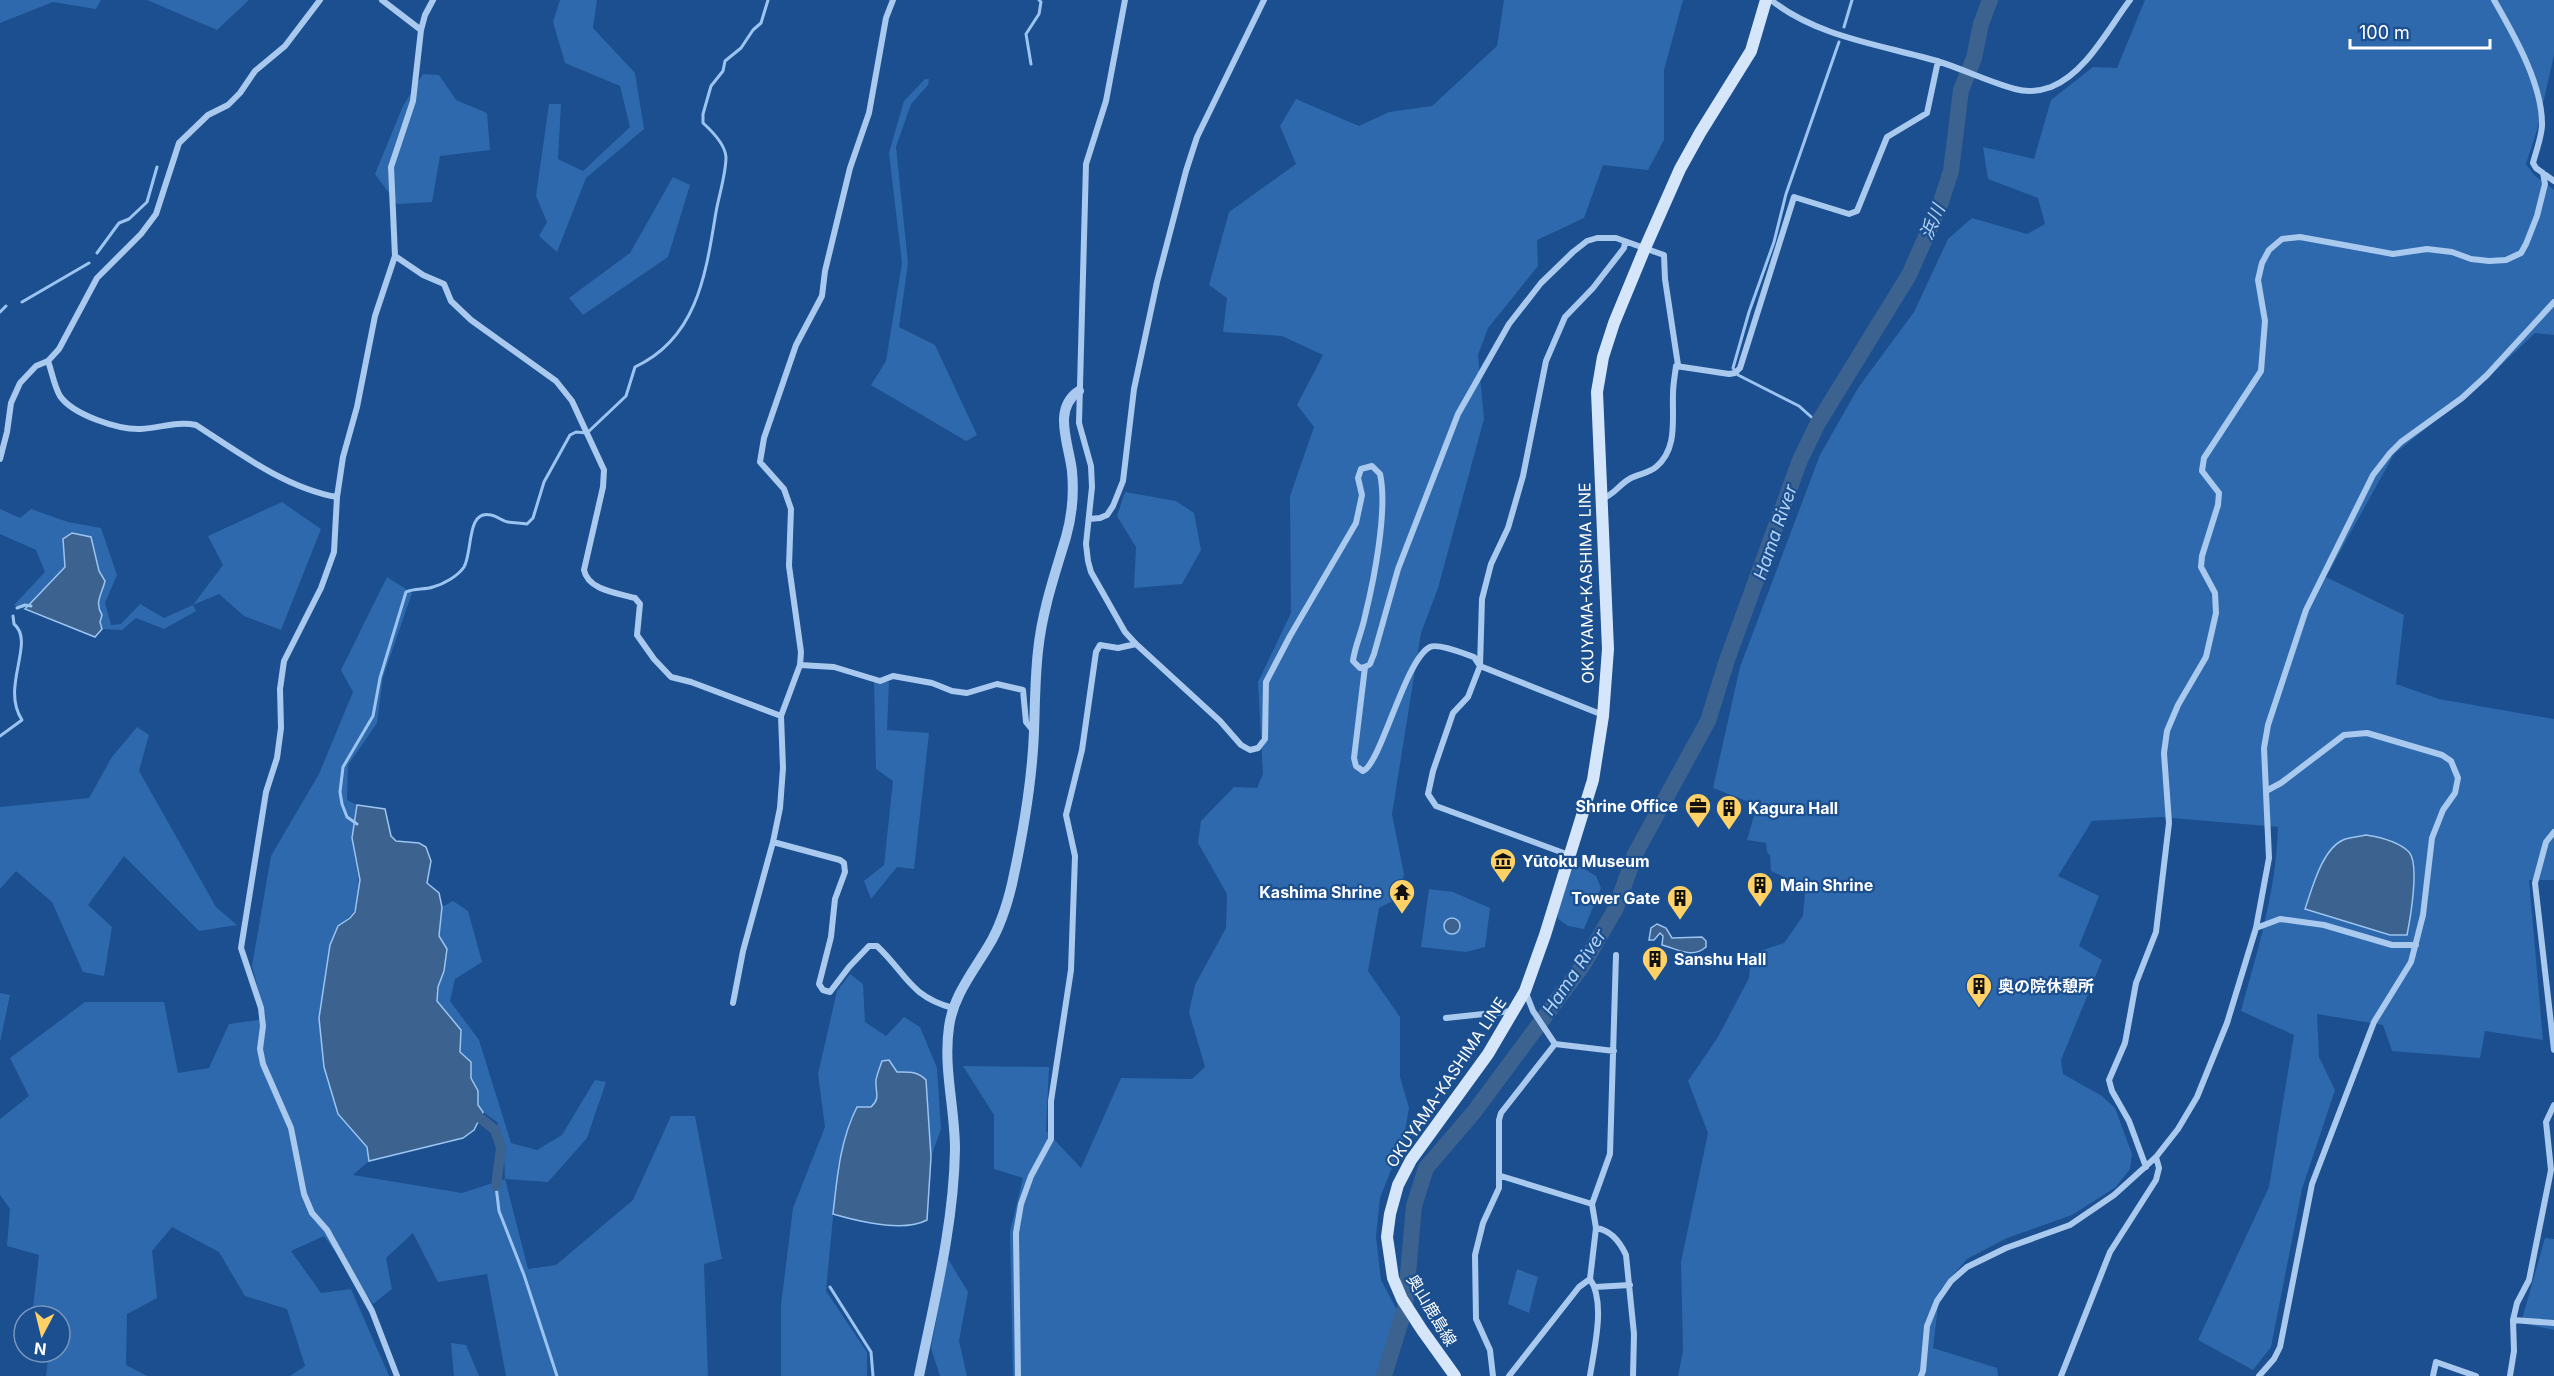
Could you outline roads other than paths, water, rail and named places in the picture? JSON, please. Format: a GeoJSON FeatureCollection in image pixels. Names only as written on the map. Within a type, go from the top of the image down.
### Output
{"type":"FeatureCollection","features":[{"type":"Feature","properties":{"kind":"main road","name":"OKUYAMA-KASHIMA LINE"},"geometry":{"type":"LineString","coordinates":[[1389,1259],[1387,1237],[1390,1214],[1398,1185],[1411,1160],[1488,1054],[1516,1010],[1525,991],[1593,780],[1603,716],[1608,649],[1597,392],[1604,357],[1614,323],[1645,248],[1685,160],[1751,51],[1766,0]]}},
{"type":"Feature","properties":{"kind":"main road","name":"奥山鹿島線"},"geometry":{"type":"LineString","coordinates":[[1389,1259],[1393,1278],[1402,1299],[1455,1376]]}},
{"type":"Feature","properties":{"kind":"street"},"geometry":{"type":"LineString","coordinates":[[0,459],[11,403],[20,382],[36,366],[48,361],[59,350],[97,278],[141,234],[156,214],[179,143],[208,115],[228,105],[240,93],[255,71],[285,46],[320,0]]}},
{"type":"Feature","properties":{"kind":"street"},"geometry":{"type":"LineString","coordinates":[[382,0],[421,30]]}},
{"type":"Feature","properties":{"kind":"street"},"geometry":{"type":"LineString","coordinates":[[397,1376],[372,1311],[327,1230],[312,1213],[304,1194],[291,1128],[263,1064],[260,1049],[263,1026],[261,1008],[241,948],[266,792],[277,758],[281,728],[280,689],[284,661],[321,588],[334,552],[337,497],[343,457],[357,407],[375,316],[395,256],[391,167],[413,101],[421,30],[425,15],[433,0]]}},
{"type":"Feature","properties":{"kind":"street"},"geometry":{"type":"LineString","coordinates":[[733,1003],[746,940],[780,808],[783,768],[781,716],[801,665],[789,567],[791,509],[784,489],[760,462],[764,438],[796,345],[822,296],[825,271],[850,168],[869,113],[886,18],[893,0]]}},
{"type":"Feature","properties":{"kind":"street"},"geometry":{"type":"LineString","coordinates":[[1125,0],[1106,101],[1086,164],[1078,423],[1091,466],[1092,487],[1086,544],[1091,572],[1125,632],[1136,644],[1220,721],[1241,744],[1250,750],[1258,748],[1265,739],[1266,682],[1356,523],[1362,495],[1358,478],[1361,469],[1372,466],[1378,470],[1381,478],[1379,530],[1365,617],[1353,661],[1360,669],[1370,664],[1398,569],[1458,414],[1509,324],[1541,283],[1587,241],[1606,237],[1664,255],[1665,279],[1678,365],[1673,392],[1674,422],[1671,446],[1666,456],[1656,467],[1622,483],[1612,495],[1601,499]]}},
{"type":"Feature","properties":{"kind":"street"},"geometry":{"type":"LineString","coordinates":[[1089,519],[1107,515],[1123,481],[1134,388],[1157,282],[1186,171],[1197,137],[1264,0]]}},
{"type":"Feature","properties":{"kind":"street"},"geometry":{"type":"LineString","coordinates":[[1771,0],[1819,27],[1940,62],[2015,89],[2028,91],[2050,87],[2070,75],[2130,0]]}},
{"type":"Feature","properties":{"kind":"street"},"geometry":{"type":"LineString","coordinates":[[2494,0],[2514,34],[2535,86],[2542,125],[2533,163],[2536,168],[2554,181]]}},
{"type":"Feature","properties":{"kind":"street"},"geometry":{"type":"LineString","coordinates":[[1678,365],[1736,372],[1794,197],[1849,214],[1857,211],[1887,137],[1927,113],[1940,62]]}},
{"type":"Feature","properties":{"kind":"street"},"geometry":{"type":"LineString","coordinates":[[2146,1167],[2129,1121],[2112,1091],[2109,1080],[2125,1043],[2136,983],[2156,933],[2169,823],[2164,753],[2167,731],[2178,705],[2206,657],[2216,613],[2215,593],[2201,567],[2202,556],[2218,506],[2219,493],[2202,471],[2204,458],[2261,371],[2265,321],[2258,280],[2262,263],[2269,250],[2282,239],[2300,237],[2393,254],[2427,249],[2452,252],[2471,259],[2506,260],[2521,253],[2526,244],[2545,184],[2543,173]]}},
{"type":"Feature","properties":{"kind":"street"},"geometry":{"type":"LineString","coordinates":[[1569,855],[1436,806],[1428,794],[1433,771],[1453,713],[1468,697],[1480,666],[1482,599],[1491,564],[1508,528],[1523,476],[1546,361],[1552,343],[1565,317],[1593,288],[1624,248],[1625,242]]}},
{"type":"Feature","properties":{"kind":"street"},"geometry":{"type":"LineString","coordinates":[[395,256],[423,275],[444,284],[451,301],[471,320],[556,381],[572,401],[604,470],[603,487],[584,570],[586,579],[592,585],[635,598],[640,603],[637,635],[654,659],[671,677],[691,682],[781,716]]}},
{"type":"Feature","properties":{"kind":"street"},"geometry":{"type":"LineString","coordinates":[[1921,1376],[1927,1326],[1937,1301],[1952,1281],[1967,1267],[2006,1248],[2070,1225],[2115,1195],[2156,1157],[2178,1129],[2205,1079],[2227,1023],[2256,928],[2269,858],[2264,748],[2268,724],[2306,610],[2373,476],[2401,442],[2462,398],[2487,375],[2554,302]]}},
{"type":"Feature","properties":{"kind":"street"},"geometry":{"type":"LineString","coordinates":[[48,361],[60,395],[72,408],[126,429],[183,423],[196,425],[281,477],[325,495],[337,497]]}},
{"type":"Feature","properties":{"kind":"street"},"geometry":{"type":"LineString","coordinates":[[919,1376],[950,1210],[955,1150],[947,1044],[953,1008],[964,984],[990,944],[1004,913],[1012,884],[1029,795],[1034,732],[1034,687],[1044,610],[1069,526],[1072,470],[1063,420],[1070,397],[1079,391]]}},
{"type":"Feature","properties":{"kind":"street"},"geometry":{"type":"LineString","coordinates":[[1018,1376],[1016,1233],[1021,1204],[1031,1176],[1051,1139],[1051,1101],[1071,970],[1075,856],[1066,816],[1082,750],[1096,652],[1101,645],[1118,648],[1136,644]]}},
{"type":"Feature","properties":{"kind":"street"},"geometry":{"type":"LineString","coordinates":[[1365,667],[1354,758],[1356,766],[1363,771],[1371,764],[1420,656],[1430,647],[1437,646],[1474,657],[1480,666],[1603,716]]}},
{"type":"Feature","properties":{"kind":"street"},"geometry":{"type":"LineString","coordinates":[[801,665],[834,667],[880,681],[893,676],[932,683],[951,691],[967,693],[997,684],[1023,690],[1026,722],[1034,732]]}},
{"type":"Feature","properties":{"kind":"street"},"geometry":{"type":"LineString","coordinates":[[2259,1376],[2274,1359],[2280,1347],[2312,1184],[2342,1102],[2374,1022],[2411,962],[2423,915],[2432,838],[2443,810],[2455,793],[2458,778],[2451,761],[2442,755],[2367,733],[2357,733],[2344,735],[2281,783],[2266,790]]}},
{"type":"Feature","properties":{"kind":"street"},"geometry":{"type":"LineString","coordinates":[[2554,832],[2546,842],[2535,883],[2554,1050]]}},
{"type":"Feature","properties":{"kind":"street"},"geometry":{"type":"LineString","coordinates":[[773,842],[844,863],[845,872],[835,899],[831,936],[820,976],[819,984],[823,990],[830,992],[835,988],[849,967],[869,946],[877,946],[909,985],[931,1000],[953,1008]]}},
{"type":"Feature","properties":{"kind":"street"},"geometry":{"type":"LineString","coordinates":[[2256,928],[2280,919],[2324,925],[2392,945],[2416,945]]}},
{"type":"Feature","properties":{"kind":"street"},"geometry":{"type":"LineString","coordinates":[[1590,1376],[1598,1303],[1595,1287],[1590,1279],[1596,1228],[1592,1204],[1610,1154],[1616,955]]}},
{"type":"Feature","properties":{"kind":"street"},"geometry":{"type":"LineString","coordinates":[[1525,991],[1533,1011],[1555,1044],[1614,1051]]}},
{"type":"Feature","properties":{"kind":"street"},"geometry":{"type":"LineString","coordinates":[[1446,1018],[1516,1010]]}},
{"type":"Feature","properties":{"kind":"street"},"geometry":{"type":"LineString","coordinates":[[1493,1376],[1490,1350],[1476,1319],[1475,1255],[1483,1223],[1499,1188],[1501,1176],[1498,1132],[1501,1113],[1555,1044]]}},
{"type":"Feature","properties":{"kind":"street"},"geometry":{"type":"LineString","coordinates":[[2510,1376],[2514,1352],[2513,1320],[2517,1303],[2529,1280],[2551,1170],[2546,1122],[2554,1105]]}},
{"type":"Feature","properties":{"kind":"street"},"geometry":{"type":"LineString","coordinates":[[2061,1376],[2110,1252],[2156,1180],[2159,1168],[2156,1157]]}},
{"type":"Feature","properties":{"kind":"street"},"geometry":{"type":"LineString","coordinates":[[1501,1176],[1592,1204]]}},
{"type":"Feature","properties":{"kind":"street"},"geometry":{"type":"LineString","coordinates":[[1596,1228],[1608,1232],[1622,1246],[1626,1255],[1634,1334],[1633,1376]]}},
{"type":"Feature","properties":{"kind":"street"},"geometry":{"type":"LineString","coordinates":[[1509,1376],[1579,1287],[1590,1279]]}},
{"type":"Feature","properties":{"kind":"street"},"geometry":{"type":"LineString","coordinates":[[1595,1287],[1630,1285]]}},
{"type":"Feature","properties":{"kind":"street"},"geometry":{"type":"LineString","coordinates":[[2513,1320],[2554,1323]]}},
{"type":"Feature","properties":{"kind":"street"},"geometry":{"type":"LineString","coordinates":[[2433,1376],[2436,1362],[2476,1376]]}},
{"type":"Feature","properties":{"kind":"waterway"},"geometry":{"type":"LineString","coordinates":[[357,824],[347,817],[342,804],[340,792],[343,767],[373,716],[380,678],[406,592],[437,586],[461,570],[467,560],[474,525],[483,515],[508,522],[527,524],[533,518],[544,482],[570,435],[576,432],[587,433],[626,396],[635,367],[656,354],[673,339],[686,321],[703,280],[726,164],[723,147],[703,123],[703,114],[711,86],[723,71],[725,61],[741,48],[753,30],[761,23],[768,0]]}},
{"type":"Feature","properties":{"kind":"waterway"},"geometry":{"type":"LineString","coordinates":[[1031,64],[1026,34],[1039,14],[1041,2],[1039,0]]}},
{"type":"Feature","properties":{"kind":"waterway"},"geometry":{"type":"LineString","coordinates":[[1844,27],[1852,0]]}},
{"type":"Feature","properties":{"kind":"waterway","name":"Hama River"},"geometry":{"type":"LineString","coordinates":[[1384,1376],[1405,1308],[1414,1206],[1426,1168],[1474,1112],[1583,965],[1616,908],[1635,854],[1708,721],[1727,660],[1800,460],[1818,423],[1909,275],[1940,205],[1951,171],[1961,90],[1974,58],[1981,24],[1990,0]]}},
{"type":"Feature","properties":{"kind":"waterway"},"geometry":{"type":"LineString","coordinates":[[1818,423],[1799,406],[1738,375],[1733,368],[1749,312],[1774,242],[1786,194],[1839,42]]}},
{"type":"Feature","properties":{"kind":"waterway"},"geometry":{"type":"LineString","coordinates":[[97,253],[119,223],[129,219],[147,202],[157,167]]}},
{"type":"Feature","properties":{"kind":"waterway"},"geometry":{"type":"LineString","coordinates":[[22,302],[89,263]]}},
{"type":"Feature","properties":{"kind":"waterway"},"geometry":{"type":"LineString","coordinates":[[0,312],[6,306]]}},
{"type":"Feature","properties":{"kind":"waterway"},"geometry":{"type":"LineString","coordinates":[[17,608],[25,605],[31,606]]}},
{"type":"Feature","properties":{"kind":"waterway"},"geometry":{"type":"LineString","coordinates":[[0,736],[22,720],[16,707],[15,694],[21,642],[20,632],[14,624],[13,616]]}},
{"type":"Feature","properties":{"kind":"waterway"},"geometry":{"type":"LineString","coordinates":[[469,1109],[495,1130],[501,1148],[496,1186]]}},
{"type":"Feature","properties":{"kind":"waterway"},"geometry":{"type":"LineString","coordinates":[[496,1186],[499,1211],[524,1275],[557,1376]]}},
{"type":"Feature","properties":{"kind":"waterway"},"geometry":{"type":"LineString","coordinates":[[830,1287],[871,1352],[873,1376]]}},
{"type":"Feature","properties":{"kind":"place","name":"Shrine Office"},"geometry":{"type":"Point","coordinates":[1698,829]}},
{"type":"Feature","properties":{"kind":"place","name":"Kagura Hall"},"geometry":{"type":"Point","coordinates":[1729,831]}},
{"type":"Feature","properties":{"kind":"place","name":"Yūtoku Museum"},"geometry":{"type":"Point","coordinates":[1503,884]}},
{"type":"Feature","properties":{"kind":"place","name":"Main Shrine"},"geometry":{"type":"Point","coordinates":[1760,908]}},
{"type":"Feature","properties":{"kind":"place","name":"Kashima Shrine"},"geometry":{"type":"Point","coordinates":[1402,915]}},
{"type":"Feature","properties":{"kind":"place","name":"Tower Gate"},"geometry":{"type":"Point","coordinates":[1680,921]}},
{"type":"Feature","properties":{"kind":"place","name":"Sanshu Hall"},"geometry":{"type":"Point","coordinates":[1655,982]}},
{"type":"Feature","properties":{"kind":"place","name":"奥の院休憩所"},"geometry":{"type":"Point","coordinates":[1979,1009]}},
{"type":"Feature","properties":{"kind":"water label","name":"浜川"},"geometry":{"type":"Point","coordinates":[1932,222]}}]}
